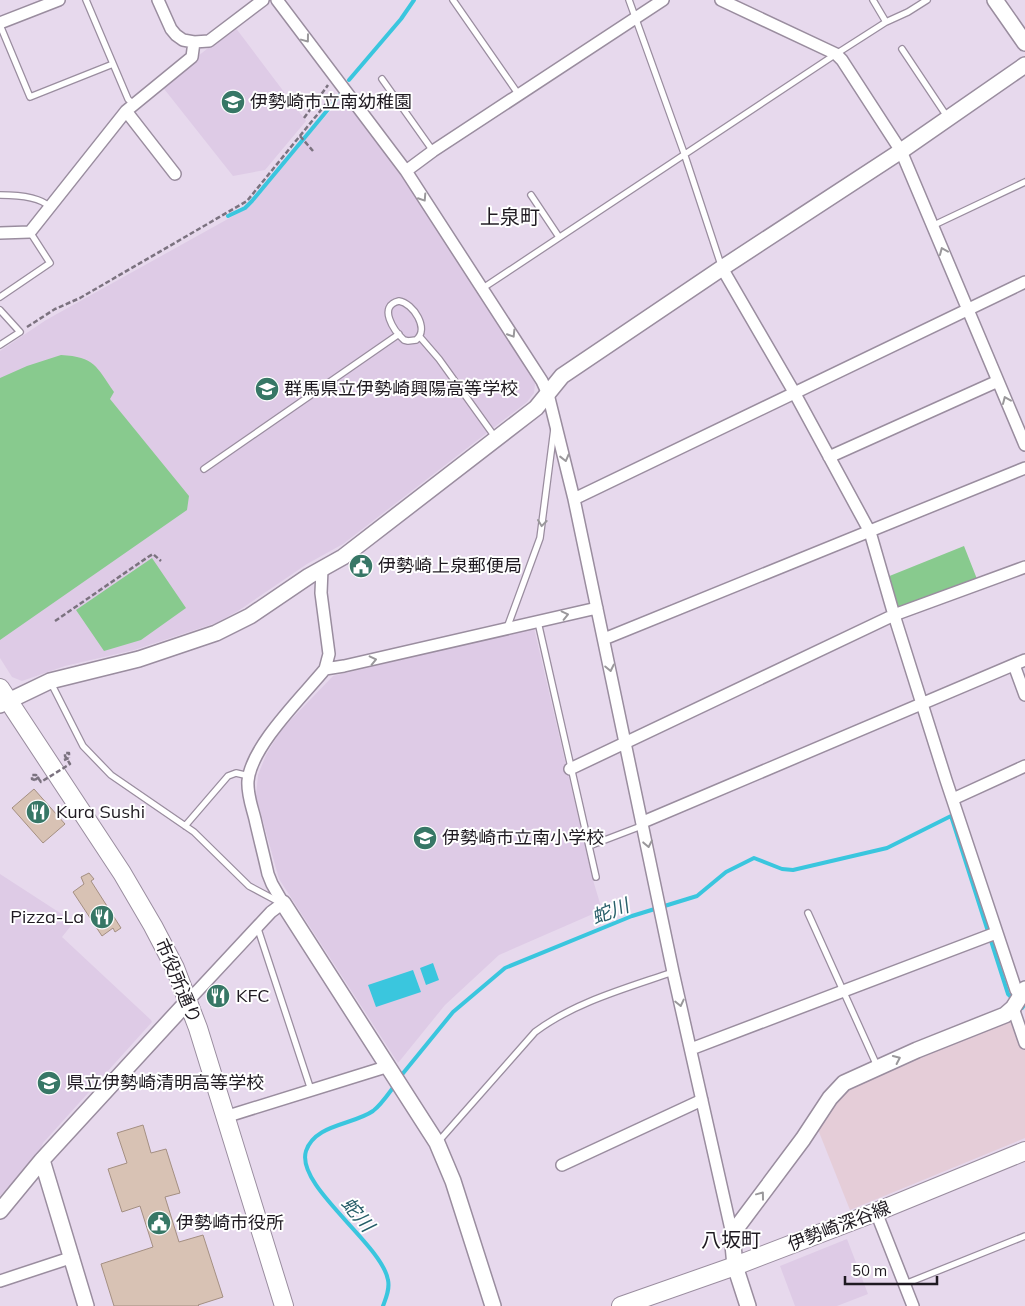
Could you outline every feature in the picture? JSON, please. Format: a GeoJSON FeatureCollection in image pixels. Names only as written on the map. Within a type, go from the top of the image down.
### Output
{"type":"FeatureCollection","features":[{"type":"Feature","properties":{"kind":"main road","name":"市役所通り"},"geometry":{"type":"LineString","coordinates":[[3,698],[140,902],[168,954],[188,1000],[284,1306]]}},
{"type":"Feature","properties":{"kind":"main road","name":"伊勢崎深谷線"},"geometry":{"type":"LineString","coordinates":[[621,1306],[735,1266],[876,1212],[1025,1151]]}},
{"type":"Feature","properties":{"kind":"street"},"geometry":{"type":"LineString","coordinates":[[0,24],[58,0]]}},
{"type":"Feature","properties":{"kind":"street"},"geometry":{"type":"LineString","coordinates":[[158,0],[171,29],[176,35],[183,40],[194,42],[209,40],[263,0]]}},
{"type":"Feature","properties":{"kind":"street"},"geometry":{"type":"LineString","coordinates":[[277,0],[406,171],[483,288],[548,394],[574,499],[673,972],[732,1234],[735,1266],[748,1306]]}},
{"type":"Feature","properties":{"kind":"street"},"geometry":{"type":"LineString","coordinates":[[406,171],[433,151],[663,0]]}},
{"type":"Feature","properties":{"kind":"street"},"geometry":{"type":"LineString","coordinates":[[995,0],[1025,43]]}},
{"type":"Feature","properties":{"kind":"street"},"geometry":{"type":"LineString","coordinates":[[726,1],[836,54],[842,60],[901,151],[1025,445]]}},
{"type":"Feature","properties":{"kind":"street"},"geometry":{"type":"LineString","coordinates":[[0,233],[30,232],[129,108],[192,57],[194,42]]}},
{"type":"Feature","properties":{"kind":"street"},"geometry":{"type":"LineString","coordinates":[[3,698],[50,681],[139,659],[216,633],[250,616],[322,568],[343,557],[536,408],[562,376],[722,268],[901,151],[1025,65]]}},
{"type":"Feature","properties":{"kind":"street"},"geometry":{"type":"LineString","coordinates":[[129,108],[174,174]]}},
{"type":"Feature","properties":{"kind":"street"},"geometry":{"type":"LineString","coordinates":[[722,268],[794,392],[870,532],[922,705],[1019,998],[1025,1043]]}},
{"type":"Feature","properties":{"kind":"street"},"geometry":{"type":"LineString","coordinates":[[574,499],[1025,282]]}},
{"type":"Feature","properties":{"kind":"street"},"geometry":{"type":"LineString","coordinates":[[829,457],[998,382]]}},
{"type":"Feature","properties":{"kind":"street"},"geometry":{"type":"LineString","coordinates":[[604,639],[1025,468]]}},
{"type":"Feature","properties":{"kind":"street"},"geometry":{"type":"LineString","coordinates":[[570,769],[894,615],[1025,567]]}},
{"type":"Feature","properties":{"kind":"street"},"geometry":{"type":"LineString","coordinates":[[322,568],[321,593],[329,654],[325,669],[283,718],[261,748],[254,760],[249,776],[249,796],[272,884],[437,1143],[453,1181],[493,1306]]}},
{"type":"Feature","properties":{"kind":"street"},"geometry":{"type":"LineString","coordinates":[[325,669],[597,608]]}},
{"type":"Feature","properties":{"kind":"street"},"geometry":{"type":"LineString","coordinates":[[643,823],[1020,663],[1025,694]]}},
{"type":"Feature","properties":{"kind":"street"},"geometry":{"type":"LineString","coordinates":[[953,799],[1025,766]]}},
{"type":"Feature","properties":{"kind":"street"},"geometry":{"type":"LineString","coordinates":[[0,1211],[42,1160],[188,1000],[257,926],[283,903]]}},
{"type":"Feature","properties":{"kind":"street"},"geometry":{"type":"LineString","coordinates":[[690,1049],[996,933]]}},
{"type":"Feature","properties":{"kind":"street"},"geometry":{"type":"LineString","coordinates":[[732,1234],[803,1139],[830,1098],[844,1083],[1005,1015],[1019,998]]}},
{"type":"Feature","properties":{"kind":"street"},"geometry":{"type":"LineString","coordinates":[[225,1116],[311,1090],[391,1070]]}},
{"type":"Feature","properties":{"kind":"street"},"geometry":{"type":"LineString","coordinates":[[562,1165],[702,1100]]}},
{"type":"Feature","properties":{"kind":"street"},"geometry":{"type":"LineString","coordinates":[[42,1160],[86,1306]]}},
{"type":"Feature","properties":{"kind":"street"},"geometry":{"type":"LineString","coordinates":[[876,1212],[913,1306]]}},
{"type":"Feature","properties":{"kind":"street"},"geometry":{"type":"LineString","coordinates":[[0,1281],[72,1258]]}},
{"type":"Feature","properties":{"kind":"lane"},"geometry":{"type":"LineString","coordinates":[[86,0],[128,99],[129,108]]}},
{"type":"Feature","properties":{"kind":"lane"},"geometry":{"type":"LineString","coordinates":[[453,0],[519,95]]}},
{"type":"Feature","properties":{"kind":"lane"},"geometry":{"type":"LineString","coordinates":[[629,0],[684,153],[722,268]]}},
{"type":"Feature","properties":{"kind":"lane"},"geometry":{"type":"LineString","coordinates":[[874,0],[886,22]]}},
{"type":"Feature","properties":{"kind":"lane"},"geometry":{"type":"LineString","coordinates":[[483,288],[836,54],[886,22],[908,12],[927,0]]}},
{"type":"Feature","properties":{"kind":"lane"},"geometry":{"type":"LineString","coordinates":[[0,24],[30,97],[113,64]]}},
{"type":"Feature","properties":{"kind":"lane"},"geometry":{"type":"LineString","coordinates":[[902,49],[948,118]]}},
{"type":"Feature","properties":{"kind":"lane"},"geometry":{"type":"LineString","coordinates":[[382,79],[433,151]]}},
{"type":"Feature","properties":{"kind":"lane"},"geometry":{"type":"LineString","coordinates":[[932,226],[1025,182]]}},
{"type":"Feature","properties":{"kind":"lane"},"geometry":{"type":"LineString","coordinates":[[0,195],[37,200],[46,203],[50,207]]}},
{"type":"Feature","properties":{"kind":"lane"},"geometry":{"type":"LineString","coordinates":[[531,195],[559,237]]}},
{"type":"Feature","properties":{"kind":"lane"},"geometry":{"type":"LineString","coordinates":[[0,297],[50,263],[30,232]]}},
{"type":"Feature","properties":{"kind":"lane"},"geometry":{"type":"LineString","coordinates":[[400,301],[407,303],[422,325],[420,337],[416,340],[404,340],[388,315],[392,304],[400,301]]}},
{"type":"Feature","properties":{"kind":"lane"},"geometry":{"type":"LineString","coordinates":[[0,310],[20,332],[0,345]]}},
{"type":"Feature","properties":{"kind":"lane"},"geometry":{"type":"LineString","coordinates":[[204,469],[399,334]]}},
{"type":"Feature","properties":{"kind":"lane"},"geometry":{"type":"LineString","coordinates":[[420,337],[439,359],[496,439]]}},
{"type":"Feature","properties":{"kind":"lane"},"geometry":{"type":"LineString","coordinates":[[508,628],[540,538],[552,438],[556,422]]}},
{"type":"Feature","properties":{"kind":"lane"},"geometry":{"type":"LineString","coordinates":[[538,622],[596,877]]}},
{"type":"Feature","properties":{"kind":"lane"},"geometry":{"type":"LineString","coordinates":[[50,681],[86,750],[111,775],[194,832],[249,886],[283,903]]}},
{"type":"Feature","properties":{"kind":"lane"},"geometry":{"type":"LineString","coordinates":[[185,826],[228,776],[236,773],[249,776]]}},
{"type":"Feature","properties":{"kind":"lane"},"geometry":{"type":"LineString","coordinates":[[589,846],[643,823]]}},
{"type":"Feature","properties":{"kind":"lane"},"geometry":{"type":"LineString","coordinates":[[808,913],[878,1068]]}},
{"type":"Feature","properties":{"kind":"lane"},"geometry":{"type":"LineString","coordinates":[[257,926],[311,1090]]}},
{"type":"Feature","properties":{"kind":"lane"},"geometry":{"type":"LineString","coordinates":[[437,1143],[535,1032],[548,1022],[600,997],[673,972]]}},
{"type":"Feature","properties":{"kind":"lane"},"geometry":{"type":"LineString","coordinates":[[905,1284],[1025,1236]]}},
{"type":"Feature","properties":{"kind":"path"},"geometry":{"type":"LineString","coordinates":[[304,118],[336,78]]}},
{"type":"Feature","properties":{"kind":"path"},"geometry":{"type":"LineString","coordinates":[[20,332],[55,309],[80,298],[247,201],[302,138],[335,93],[333,86],[336,78]]}},
{"type":"Feature","properties":{"kind":"path"},"geometry":{"type":"LineString","coordinates":[[302,138],[313,151]]}},
{"type":"Feature","properties":{"kind":"path"},"geometry":{"type":"LineString","coordinates":[[55,621],[153,554],[161,561]]}},
{"type":"Feature","properties":{"kind":"path"},"geometry":{"type":"LineString","coordinates":[[40,776],[35,780],[32,779],[32,775],[36,775],[41,782],[70,764],[65,756],[66,753],[69,753],[69,758],[64,760]]}},
{"type":"Feature","properties":{"kind":"shaded area","name":"伊勢崎市立南幼稚園"},"geometry":{"type":"Polygon","coordinates":[[[235,27],[306,121],[265,170],[233,176],[161,85],[235,27]]]}},
{"type":"Feature","properties":{"kind":"shaded area","name":"群馬県立伊勢崎興陽高等学校"},"geometry":{"type":"Polygon","coordinates":[[[343,97],[401,172],[533,375],[534,393],[527,402],[343,544],[307,564],[238,611],[216,623],[134,650],[65,666],[22,681],[12,677],[0,658],[0,351],[46,320],[244,210],[252,204],[304,140],[343,97]]]}},
{"type":"Feature","properties":{"kind":"shaded area","name":"伊勢崎市立南小学校"},"geometry":{"type":"Polygon","coordinates":[[[534,628],[593,880],[602,910],[499,955],[445,1005],[398,1063],[279,879],[256,796],[258,775],[266,755],[281,730],[333,676],[534,628]]]}},
{"type":"Feature","properties":{"kind":"shaded area","name":"県立伊勢崎清明高等学校"},"geometry":{"type":"Polygon","coordinates":[[[0,874],[74,922],[62,937],[152,1022],[43,1143],[40,1151],[0,1196],[0,874]]]}},
{"type":"Feature","properties":{"kind":"shaded area"},"geometry":{"type":"Polygon","coordinates":[[[1013,1016],[1025,1051],[1025,1138],[850,1210],[817,1127],[839,1097],[853,1085],[1013,1016]]]}},
{"type":"Feature","properties":{"kind":"shaded area"},"geometry":{"type":"Polygon","coordinates":[[[847,1239],[868,1294],[837,1306],[795,1306],[780,1266],[847,1239]]]}},
{"type":"Feature","properties":{"kind":"green space"},"geometry":{"type":"Polygon","coordinates":[[[61,355],[81,358],[94,364],[114,392],[110,399],[189,496],[187,510],[0,640],[0,378],[27,366],[61,355]]]}},
{"type":"Feature","properties":{"kind":"green space"},"geometry":{"type":"Polygon","coordinates":[[[964,546],[977,579],[899,607],[897,606],[887,577],[964,546]]]}},
{"type":"Feature","properties":{"kind":"green space"},"geometry":{"type":"Polygon","coordinates":[[[152,558],[186,608],[141,640],[104,651],[76,610],[152,558]]]}},
{"type":"Feature","properties":{"kind":"water"},"geometry":{"type":"Polygon","coordinates":[[[433,963],[439,980],[426,985],[420,968],[433,963]]]}},
{"type":"Feature","properties":{"kind":"water"},"geometry":{"type":"Polygon","coordinates":[[[413,970],[421,992],[376,1007],[368,985],[413,970]]]}},
{"type":"Feature","properties":{"kind":"building"},"geometry":{"type":"Polygon","coordinates":[[[34,789],[65,824],[43,843],[12,808],[34,789]]]}},
{"type":"Feature","properties":{"kind":"building"},"geometry":{"type":"Polygon","coordinates":[[[89,873],[94,879],[91,881],[121,928],[115,932],[113,928],[102,936],[73,892],[84,884],[81,877],[89,873]]]}},
{"type":"Feature","properties":{"kind":"building","name":"伊勢崎市役所"},"geometry":{"type":"Polygon","coordinates":[[[143,1125],[151,1153],[166,1149],[180,1193],[165,1197],[179,1242],[203,1235],[223,1297],[199,1306],[114,1306],[101,1264],[153,1247],[140,1206],[122,1212],[108,1169],[127,1163],[117,1133],[143,1125]]]}},
{"type":"Feature","properties":{"kind":"waterway"},"geometry":{"type":"LineString","coordinates":[[349,80],[401,19],[414,0]]}},
{"type":"Feature","properties":{"kind":"waterway"},"geometry":{"type":"LineString","coordinates":[[228,216],[245,208],[252,201],[340,95]]}},
{"type":"Feature","properties":{"kind":"waterway","name":"蛇川"},"geometry":{"type":"LineString","coordinates":[[400,1077],[453,1012],[505,968],[632,916],[697,896],[726,872],[754,858],[782,869],[793,870],[887,848],[951,816],[1008,994],[1014,1000]]}},
{"type":"Feature","properties":{"kind":"waterway","name":"蛇川"},"geometry":{"type":"LineString","coordinates":[[1018,1005],[1022,1008],[1025,1004]]}},
{"type":"Feature","properties":{"kind":"waterway","name":"蛇川"},"geometry":{"type":"LineString","coordinates":[[383,1306],[388,1280],[382,1266],[371,1250],[313,1181],[306,1165],[306,1151],[317,1135],[373,1111],[395,1085]]}},
{"type":"Feature","properties":{"kind":"place","name":"伊勢崎市立南幼稚園"},"geometry":{"type":"Point","coordinates":[233,102]}},
{"type":"Feature","properties":{"kind":"place","name":"群馬県立伊勢崎興陽高等学校"},"geometry":{"type":"Point","coordinates":[267,389]}},
{"type":"Feature","properties":{"kind":"place","name":"伊勢崎上泉郵便局"},"geometry":{"type":"Point","coordinates":[361,566]}},
{"type":"Feature","properties":{"kind":"place","name":"Kura Sushi"},"geometry":{"type":"Point","coordinates":[38,812]}},
{"type":"Feature","properties":{"kind":"place","name":"伊勢崎市立南小学校"},"geometry":{"type":"Point","coordinates":[425,838]}},
{"type":"Feature","properties":{"kind":"place","name":"Pizza-La"},"geometry":{"type":"Point","coordinates":[102,917]}},
{"type":"Feature","properties":{"kind":"place","name":"KFC"},"geometry":{"type":"Point","coordinates":[218,996]}},
{"type":"Feature","properties":{"kind":"place","name":"県立伊勢崎清明高等学校"},"geometry":{"type":"Point","coordinates":[49,1083]}},
{"type":"Feature","properties":{"kind":"place","name":"伊勢崎市役所"},"geometry":{"type":"Point","coordinates":[159,1223]}},
{"type":"Feature","properties":{"kind":"district","name":"上泉町"},"geometry":{"type":"Point","coordinates":[510,217]}},
{"type":"Feature","properties":{"kind":"district","name":"八坂町"},"geometry":{"type":"Point","coordinates":[731,1240]}}]}
